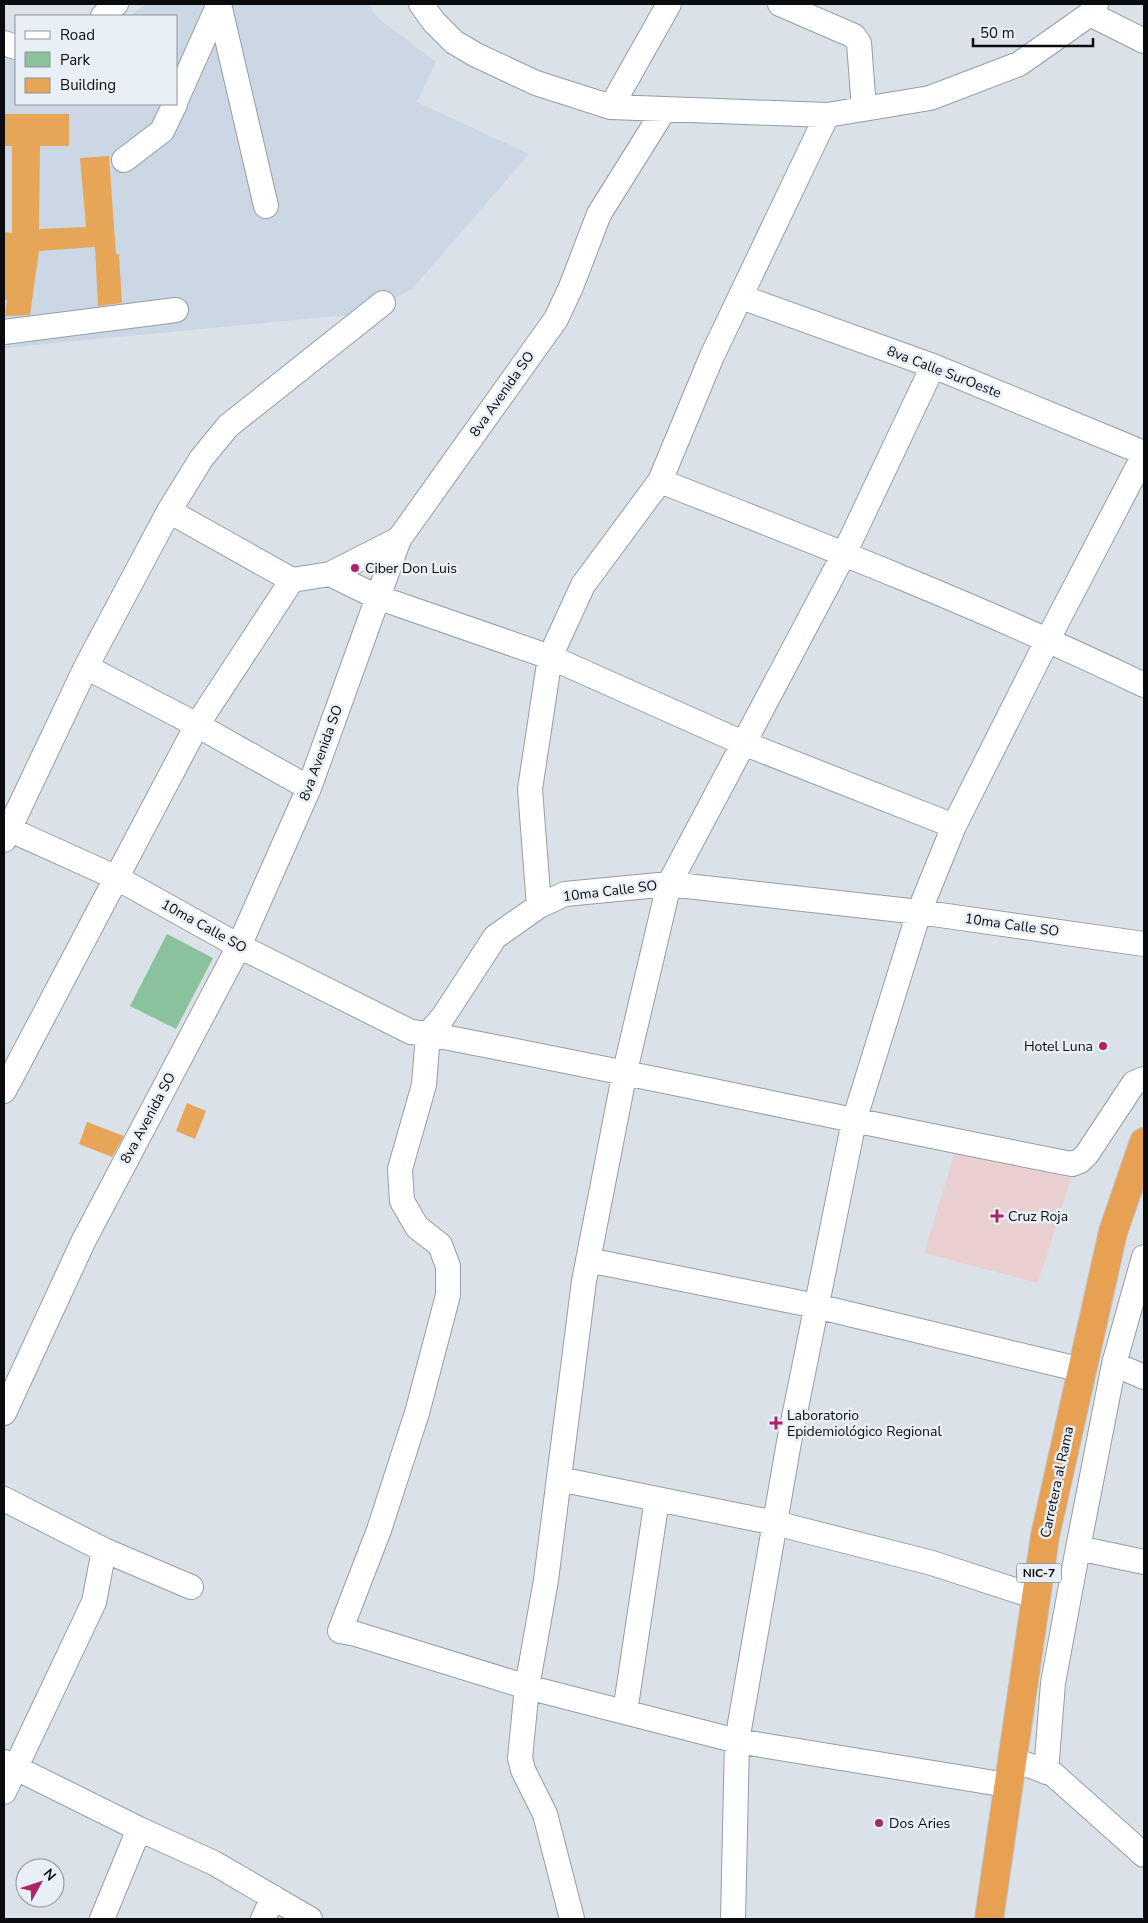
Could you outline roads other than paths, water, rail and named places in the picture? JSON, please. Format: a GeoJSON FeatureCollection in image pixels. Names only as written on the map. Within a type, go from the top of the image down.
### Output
{"type":"FeatureCollection","features":[{"type":"Feature","properties":{"kind":"highway","name":"Carretera al Rama"},"geometry":{"type":"LineString","coordinates":[[989,1919],[1045,1536],[1113,1232],[1144,1142]]}},
{"type":"Feature","properties":{"kind":"street"},"geometry":{"type":"LineString","coordinates":[[104,15],[116,4]]}},
{"type":"Feature","properties":{"kind":"street"},"geometry":{"type":"LineString","coordinates":[[178,96],[219,4],[266,206]]}},
{"type":"Feature","properties":{"kind":"street"},"geometry":{"type":"LineString","coordinates":[[421,4],[434,22],[454,42],[476,55],[536,83],[612,107],[664,110],[827,115],[930,98],[1019,64],[1093,9],[1144,41]]}},
{"type":"Feature","properties":{"kind":"street"},"geometry":{"type":"LineString","coordinates":[[612,107],[669,4]]}},
{"type":"Feature","properties":{"kind":"street"},"geometry":{"type":"LineString","coordinates":[[780,4],[854,36],[859,43],[864,109]]}},
{"type":"Feature","properties":{"kind":"street"},"geometry":{"type":"LineString","coordinates":[[124,160],[162,131],[175,105]]}},
{"type":"Feature","properties":{"kind":"street","name":"8va Avenida SO"},"geometry":{"type":"LineString","coordinates":[[4,1413],[83,1242],[239,946],[309,788],[399,539],[556,319],[571,287],[599,214],[664,110]]}},
{"type":"Feature","properties":{"kind":"street"},"geometry":{"type":"LineString","coordinates":[[539,906],[530,789],[550,657],[583,585],[660,481],[712,356],[827,115]]}},
{"type":"Feature","properties":{"kind":"street","name":"8va Calle SurOeste"},"geometry":{"type":"LineString","coordinates":[[741,297],[933,366],[1144,454]]}},
{"type":"Feature","properties":{"kind":"street"},"geometry":{"type":"LineString","coordinates":[[6,832],[86,667],[169,511],[201,459],[228,426],[383,303]]}},
{"type":"Feature","properties":{"kind":"street"},"geometry":{"type":"LineString","coordinates":[[4,332],[176,310]]}},
{"type":"Feature","properties":{"kind":"street"},"geometry":{"type":"LineString","coordinates":[[572,1919],[545,1814],[523,1770],[520,1758],[527,1687],[546,1580],[588,1260],[625,1071],[669,884],[844,554],[933,366]]}},
{"type":"Feature","properties":{"kind":"street"},"geometry":{"type":"LineString","coordinates":[[733,1919],[737,1740],[816,1306],[854,1121],[919,912],[954,826],[1048,638],[1144,454]]}},
{"type":"Feature","properties":{"kind":"street"},"geometry":{"type":"LineString","coordinates":[[660,481],[1048,638],[1144,685]]}},
{"type":"Feature","properties":{"kind":"street"},"geometry":{"type":"LineString","coordinates":[[169,511],[292,580],[330,574],[399,539]]}},
{"type":"Feature","properties":{"kind":"street"},"geometry":{"type":"LineString","coordinates":[[330,574],[377,597],[550,657],[743,743],[954,826]]}},
{"type":"Feature","properties":{"kind":"street"},"geometry":{"type":"LineString","coordinates":[[4,1091],[197,725],[292,580]]}},
{"type":"Feature","properties":{"kind":"street"},"geometry":{"type":"LineString","coordinates":[[86,667],[197,725],[309,788]]}},
{"type":"Feature","properties":{"kind":"street","name":"10ma Calle SO"},"geometry":{"type":"LineString","coordinates":[[6,832],[117,878],[239,946],[411,1032],[428,1034],[443,1017],[495,937],[539,906],[565,894],[669,884],[919,912],[1144,944]]}},
{"type":"Feature","properties":{"kind":"street"},"geometry":{"type":"LineString","coordinates":[[1007,1786],[737,1740],[527,1687],[356,1634],[340,1631],[378,1530],[417,1413],[448,1294],[448,1266],[440,1245],[417,1227],[402,1201],[400,1169],[424,1085],[428,1034],[625,1071],[854,1121],[1072,1164],[1080,1161],[1087,1154],[1134,1083],[1144,1079]]}},
{"type":"Feature","properties":{"kind":"street"},"geometry":{"type":"LineString","coordinates":[[1046,1772],[1053,1683],[1078,1548],[1114,1364],[1144,1257]]}},
{"type":"Feature","properties":{"kind":"street"},"geometry":{"type":"LineString","coordinates":[[588,1260],[816,1306],[1082,1370]]}},
{"type":"Feature","properties":{"kind":"street"},"geometry":{"type":"LineString","coordinates":[[1114,1364],[1144,1377]]}},
{"type":"Feature","properties":{"kind":"street"},"geometry":{"type":"LineString","coordinates":[[558,1479],[775,1523],[932,1563],[1036,1597]]}},
{"type":"Feature","properties":{"kind":"street"},"geometry":{"type":"LineString","coordinates":[[4,1499],[104,1550],[191,1587]]}},
{"type":"Feature","properties":{"kind":"street"},"geometry":{"type":"LineString","coordinates":[[625,1712],[656,1499]]}},
{"type":"Feature","properties":{"kind":"street"},"geometry":{"type":"LineString","coordinates":[[1078,1548],[1144,1562]]}},
{"type":"Feature","properties":{"kind":"street"},"geometry":{"type":"LineString","coordinates":[[4,1792],[10,1765],[94,1602],[104,1550]]}},
{"type":"Feature","properties":{"kind":"street"},"geometry":{"type":"LineString","coordinates":[[1011,1759],[1054,1774],[1144,1856]]}},
{"type":"Feature","properties":{"kind":"street"},"geometry":{"type":"LineString","coordinates":[[10,1765],[214,1864],[310,1919]]}},
{"type":"Feature","properties":{"kind":"street"},"geometry":{"type":"LineString","coordinates":[[102,1919],[139,1829]]}},
{"type":"Feature","properties":{"kind":"street"},"geometry":{"type":"LineString","coordinates":[[263,1919],[272,1897]]}},
{"type":"Feature","properties":{"kind":"place","name":"Ciber Don Luis"},"geometry":{"type":"Point","coordinates":[355,568]}},
{"type":"Feature","properties":{"kind":"place","name":"Hotel Luna"},"geometry":{"type":"Point","coordinates":[1103,1046]}},
{"type":"Feature","properties":{"kind":"place","name":"Cruz Roja"},"geometry":{"type":"Point","coordinates":[997,1216]}},
{"type":"Feature","properties":{"kind":"place","name":"Laboratorio Epidemiológico Regional"},"geometry":{"type":"Point","coordinates":[776,1423]}},
{"type":"Feature","properties":{"kind":"place","name":"Dos Aries"},"geometry":{"type":"Point","coordinates":[879,1823]}}]}
